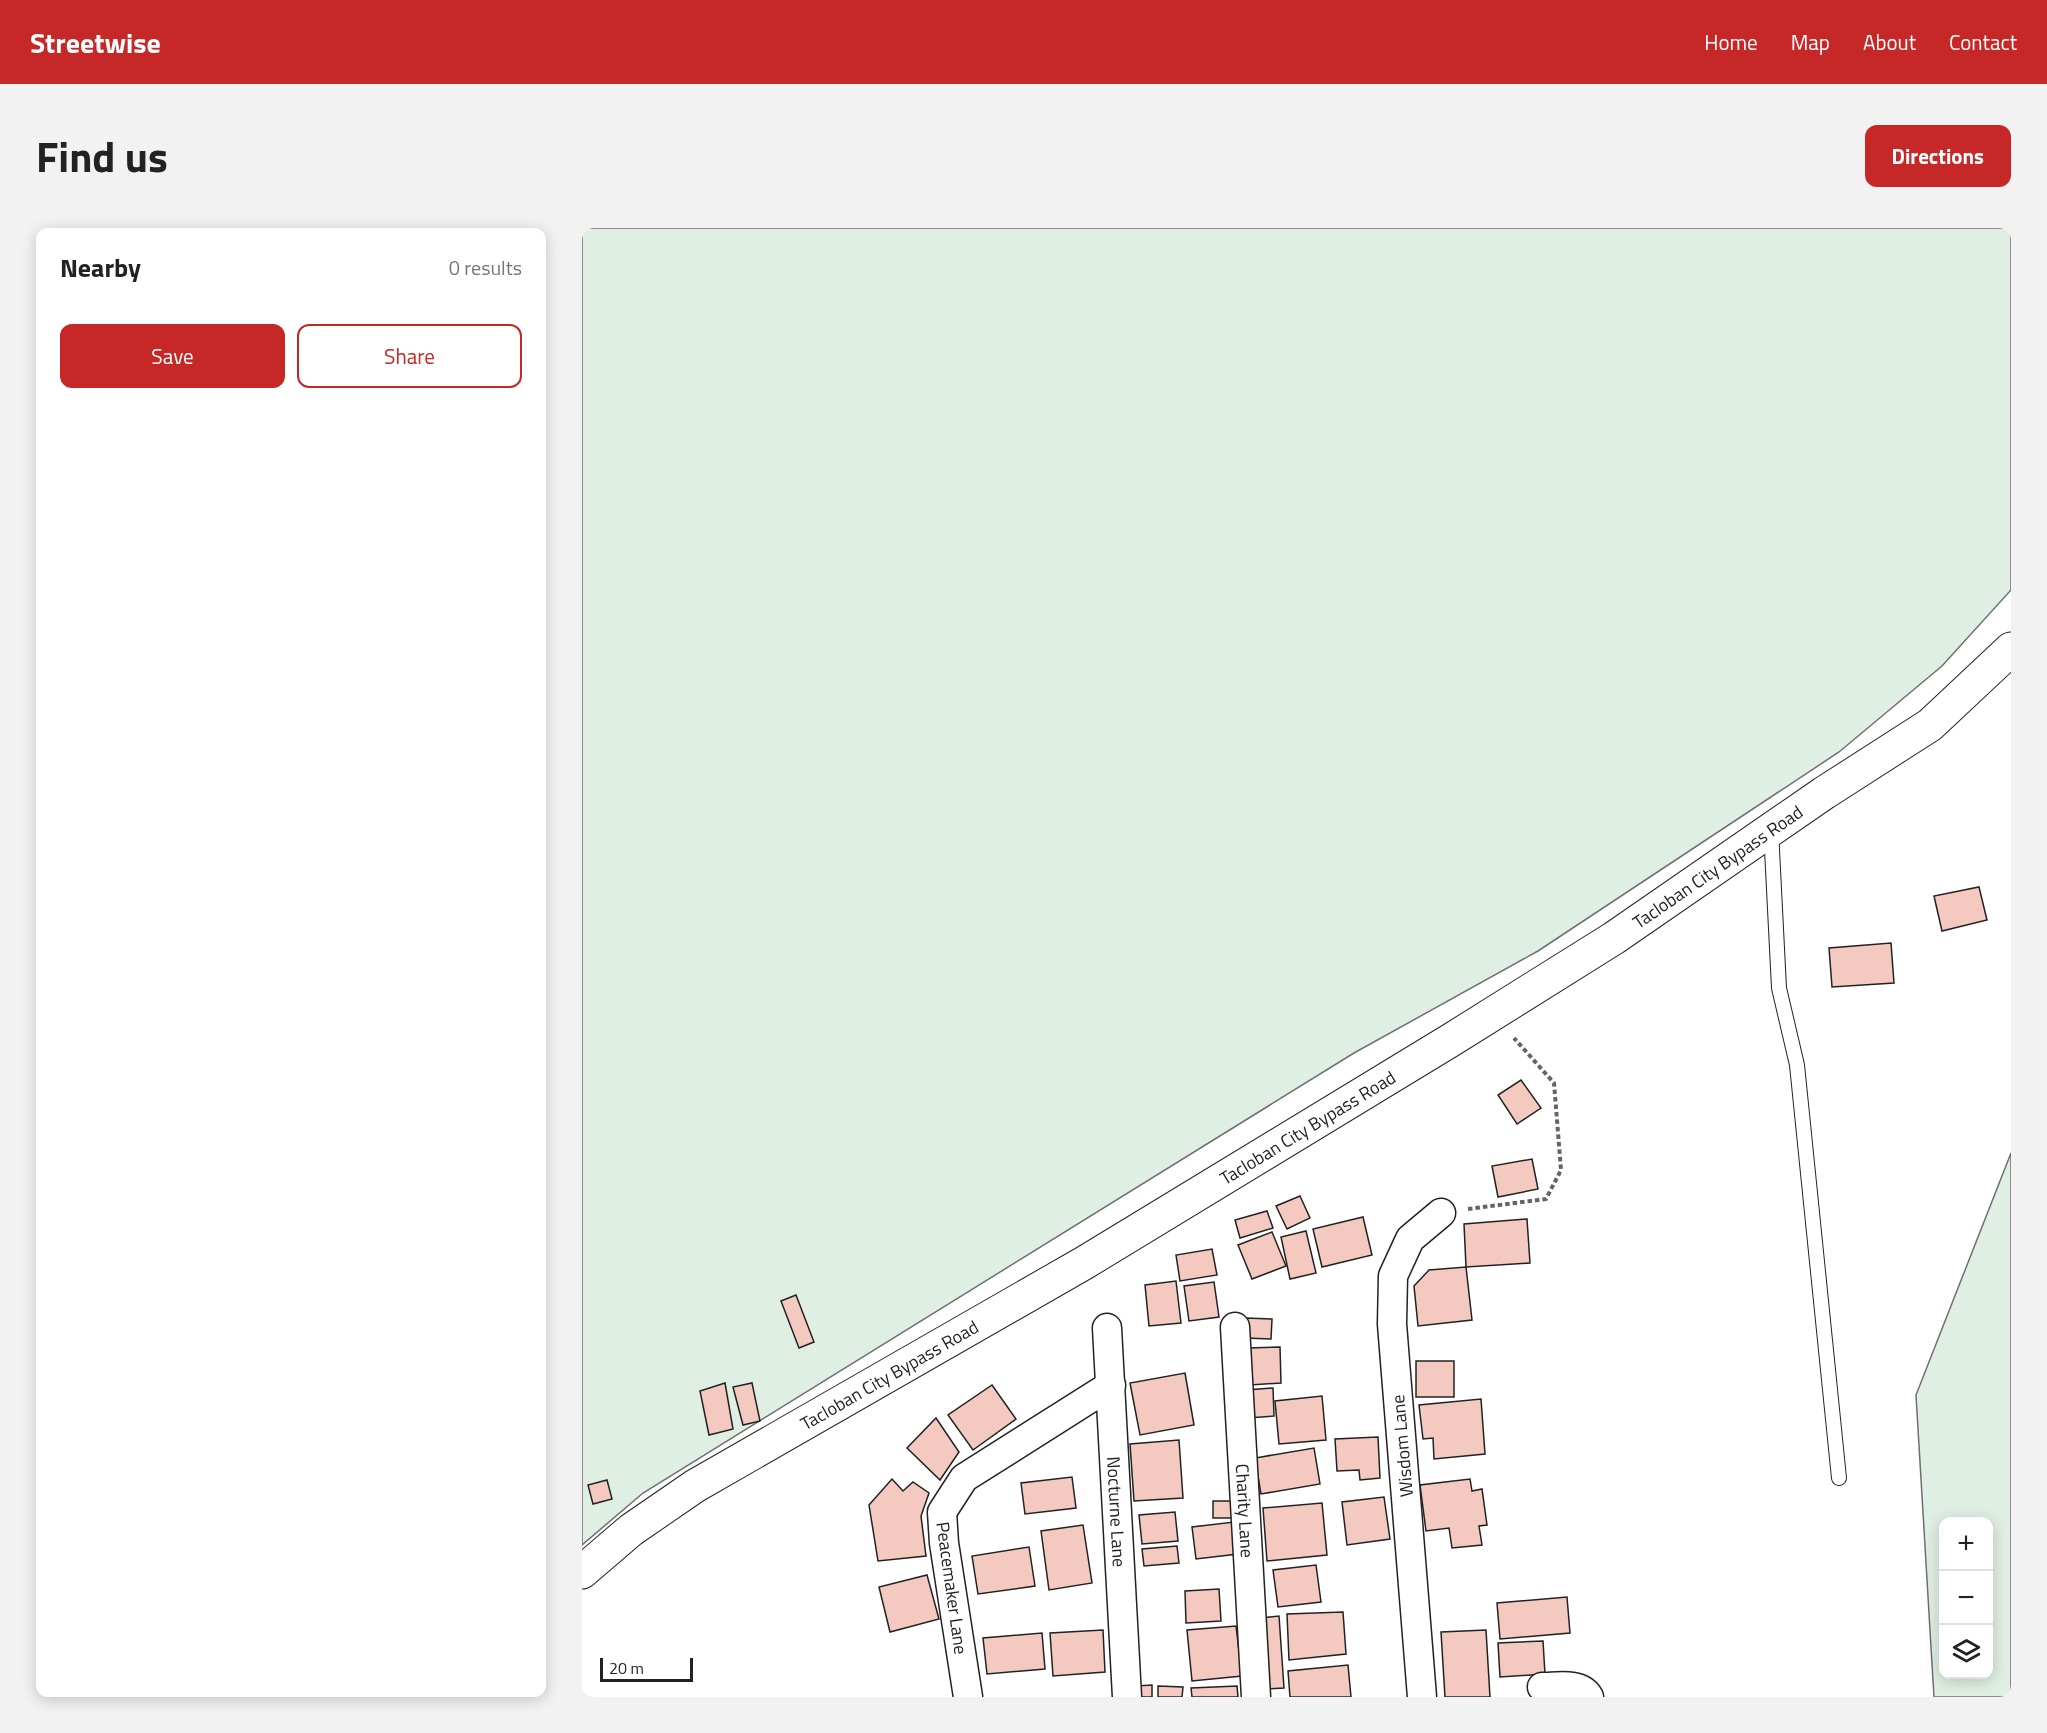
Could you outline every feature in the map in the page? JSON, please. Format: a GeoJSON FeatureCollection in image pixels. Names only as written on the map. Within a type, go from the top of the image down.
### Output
{"type":"FeatureCollection","features":[{"type":"Feature","properties":{"kind":"highway","name":"Tacloban City Bypass Road"},"geometry":{"type":"LineString","coordinates":[[582,1572],[631,1530],[695,1486],[1084,1263],[1614,938],[1771,829],[1930,725],[2011,649]]}},
{"type":"Feature","properties":{"kind":"street","name":"Wisdom Lane"},"geometry":{"type":"LineString","coordinates":[[1422,1697],[1392,1315],[1394,1276],[1410,1239],[1441,1213]]}},
{"type":"Feature","properties":{"kind":"street","name":"Charity Lane"},"geometry":{"type":"LineString","coordinates":[[1235,1327],[1256,1697]]}},
{"type":"Feature","properties":{"kind":"street","name":"Nocturne Lane"},"geometry":{"type":"LineString","coordinates":[[1107,1328],[1127,1697]]}},
{"type":"Feature","properties":{"kind":"street","name":"Peacemaker Lane"},"geometry":{"type":"LineString","coordinates":[[968,1697],[944,1543],[942,1512],[964,1478],[1111,1384]]}},
{"type":"Feature","properties":{"kind":"street"},"geometry":{"type":"LineString","coordinates":[[1542,1687],[1573,1687],[1586,1692],[1589,1697]]}},
{"type":"Feature","properties":{"kind":"lane"},"geometry":{"type":"LineString","coordinates":[[1771,829],[1779,988],[1797,1065],[1839,1478]]}},
{"type":"Feature","properties":{"kind":"path"},"geometry":{"type":"LineString","coordinates":[[1441,1213],[1546,1200],[1561,1170],[1554,1083],[1492,1014]]}},
{"type":"Feature","properties":{"kind":"green space"},"geometry":{"type":"Polygon","coordinates":[[[582,228],[2011,228],[2011,590],[1942,666],[1839,752],[1538,951],[1354,1053],[643,1493],[582,1545],[582,228]]]}},
{"type":"Feature","properties":{"kind":"green space"},"geometry":{"type":"Polygon","coordinates":[[[2011,1153],[2011,1697],[1934,1697],[1916,1395],[2011,1153]]]}},
{"type":"Feature","properties":{"kind":"building"},"geometry":{"type":"Polygon","coordinates":[[[1979,887],[1987,920],[1942,931],[1934,896],[1979,887]]]}},
{"type":"Feature","properties":{"kind":"building"},"geometry":{"type":"Polygon","coordinates":[[[1891,943],[1894,983],[1832,987],[1829,948],[1891,943]]]}},
{"type":"Feature","properties":{"kind":"building"},"geometry":{"type":"Polygon","coordinates":[[[1521,1080],[1541,1108],[1517,1124],[1498,1095],[1521,1080]]]}},
{"type":"Feature","properties":{"kind":"building"},"geometry":{"type":"Polygon","coordinates":[[[1532,1159],[1538,1189],[1498,1197],[1492,1166],[1532,1159]]]}},
{"type":"Feature","properties":{"kind":"building"},"geometry":{"type":"Polygon","coordinates":[[[1300,1196],[1310,1218],[1287,1229],[1276,1206],[1300,1196]]]}},
{"type":"Feature","properties":{"kind":"building"},"geometry":{"type":"Polygon","coordinates":[[[1267,1211],[1273,1228],[1240,1238],[1235,1220],[1267,1211]]]}},
{"type":"Feature","properties":{"kind":"building"},"geometry":{"type":"Polygon","coordinates":[[[1363,1217],[1372,1255],[1322,1267],[1313,1229],[1363,1217]]]}},
{"type":"Feature","properties":{"kind":"building"},"geometry":{"type":"Polygon","coordinates":[[[1527,1219],[1530,1263],[1466,1267],[1464,1224],[1527,1219]]]}},
{"type":"Feature","properties":{"kind":"building"},"geometry":{"type":"Polygon","coordinates":[[[1306,1231],[1316,1273],[1290,1279],[1281,1237],[1306,1231]]]}},
{"type":"Feature","properties":{"kind":"building"},"geometry":{"type":"Polygon","coordinates":[[[1272,1232],[1286,1266],[1252,1279],[1238,1245],[1272,1232]]]}},
{"type":"Feature","properties":{"kind":"building"},"geometry":{"type":"Polygon","coordinates":[[[1212,1249],[1217,1275],[1180,1281],[1176,1255],[1212,1249]]]}},
{"type":"Feature","properties":{"kind":"building"},"geometry":{"type":"Polygon","coordinates":[[[1466,1267],[1472,1320],[1418,1326],[1414,1286],[1429,1270],[1466,1267]]]}},
{"type":"Feature","properties":{"kind":"building"},"geometry":{"type":"Polygon","coordinates":[[[1176,1281],[1181,1323],[1149,1326],[1145,1285],[1176,1281]]]}},
{"type":"Feature","properties":{"kind":"building"},"geometry":{"type":"Polygon","coordinates":[[[1214,1282],[1219,1317],[1189,1321],[1184,1286],[1214,1282]]]}},
{"type":"Feature","properties":{"kind":"building"},"geometry":{"type":"Polygon","coordinates":[[[796,1295],[814,1342],[799,1348],[781,1301],[796,1295]]]}},
{"type":"Feature","properties":{"kind":"building"},"geometry":{"type":"Polygon","coordinates":[[[1245,1318],[1272,1319],[1271,1339],[1245,1338],[1245,1318]]]}},
{"type":"Feature","properties":{"kind":"building"},"geometry":{"type":"Polygon","coordinates":[[[1280,1347],[1281,1383],[1250,1385],[1248,1348],[1280,1347]]]}},
{"type":"Feature","properties":{"kind":"building"},"geometry":{"type":"Polygon","coordinates":[[[1416,1361],[1454,1361],[1454,1397],[1416,1397],[1416,1361]]]}},
{"type":"Feature","properties":{"kind":"building"},"geometry":{"type":"Polygon","coordinates":[[[1185,1373],[1194,1425],[1140,1435],[1130,1383],[1185,1373]]]}},
{"type":"Feature","properties":{"kind":"building"},"geometry":{"type":"Polygon","coordinates":[[[725,1383],[733,1429],[709,1435],[700,1391],[725,1383]]]}},
{"type":"Feature","properties":{"kind":"building"},"geometry":{"type":"Polygon","coordinates":[[[752,1383],[760,1421],[743,1425],[733,1387],[752,1383]]]}},
{"type":"Feature","properties":{"kind":"building"},"geometry":{"type":"Polygon","coordinates":[[[992,1385],[1016,1419],[973,1450],[948,1415],[992,1385]]]}},
{"type":"Feature","properties":{"kind":"building"},"geometry":{"type":"Polygon","coordinates":[[[1273,1388],[1274,1416],[1248,1418],[1246,1390],[1273,1388]]]}},
{"type":"Feature","properties":{"kind":"building"},"geometry":{"type":"Polygon","coordinates":[[[1322,1396],[1326,1440],[1279,1444],[1275,1401],[1322,1396]]]}},
{"type":"Feature","properties":{"kind":"building"},"geometry":{"type":"Polygon","coordinates":[[[1481,1399],[1485,1454],[1434,1459],[1433,1438],[1423,1439],[1419,1405],[1481,1399]]]}},
{"type":"Feature","properties":{"kind":"building"},"geometry":{"type":"Polygon","coordinates":[[[936,1418],[959,1452],[940,1480],[907,1448],[936,1418]]]}},
{"type":"Feature","properties":{"kind":"building"},"geometry":{"type":"Polygon","coordinates":[[[1378,1437],[1380,1478],[1360,1480],[1359,1470],[1337,1471],[1335,1439],[1378,1437]]]}},
{"type":"Feature","properties":{"kind":"building"},"geometry":{"type":"Polygon","coordinates":[[[1179,1440],[1183,1498],[1134,1501],[1130,1444],[1179,1440]]]}},
{"type":"Feature","properties":{"kind":"building"},"geometry":{"type":"Polygon","coordinates":[[[1314,1448],[1320,1484],[1261,1494],[1255,1458],[1314,1448]]]}},
{"type":"Feature","properties":{"kind":"building"},"geometry":{"type":"Polygon","coordinates":[[[1072,1477],[1076,1508],[1025,1514],[1021,1483],[1072,1477]]]}},
{"type":"Feature","properties":{"kind":"building"},"geometry":{"type":"Polygon","coordinates":[[[892,1479],[903,1491],[913,1482],[929,1493],[921,1516],[926,1556],[878,1561],[869,1505],[892,1479]]]}},
{"type":"Feature","properties":{"kind":"building"},"geometry":{"type":"Polygon","coordinates":[[[1470,1479],[1472,1491],[1482,1489],[1487,1525],[1479,1526],[1482,1545],[1452,1548],[1449,1528],[1426,1531],[1420,1485],[1470,1479]]]}},
{"type":"Feature","properties":{"kind":"building"},"geometry":{"type":"Polygon","coordinates":[[[607,1480],[612,1499],[593,1504],[588,1485],[607,1480]]]}},
{"type":"Feature","properties":{"kind":"building"},"geometry":{"type":"Polygon","coordinates":[[[1384,1497],[1390,1539],[1347,1545],[1342,1502],[1384,1497]]]}},
{"type":"Feature","properties":{"kind":"building"},"geometry":{"type":"Polygon","coordinates":[[[1213,1501],[1236,1501],[1236,1518],[1213,1518],[1213,1501]]]}},
{"type":"Feature","properties":{"kind":"building"},"geometry":{"type":"Polygon","coordinates":[[[1322,1503],[1327,1555],[1267,1561],[1263,1508],[1322,1503]]]}},
{"type":"Feature","properties":{"kind":"building"},"geometry":{"type":"Polygon","coordinates":[[[1175,1512],[1178,1541],[1142,1544],[1139,1515],[1175,1512]]]}},
{"type":"Feature","properties":{"kind":"building"},"geometry":{"type":"Polygon","coordinates":[[[1234,1522],[1238,1554],[1196,1559],[1192,1527],[1234,1522]]]}},
{"type":"Feature","properties":{"kind":"building"},"geometry":{"type":"Polygon","coordinates":[[[1083,1525],[1092,1583],[1049,1590],[1041,1531],[1083,1525]]]}},
{"type":"Feature","properties":{"kind":"building"},"geometry":{"type":"Polygon","coordinates":[[[1177,1546],[1179,1563],[1144,1566],[1142,1549],[1177,1546]]]}},
{"type":"Feature","properties":{"kind":"building"},"geometry":{"type":"Polygon","coordinates":[[[1029,1547],[1035,1586],[978,1594],[972,1556],[1029,1547]]]}},
{"type":"Feature","properties":{"kind":"building"},"geometry":{"type":"Polygon","coordinates":[[[1316,1565],[1321,1602],[1278,1607],[1273,1570],[1316,1565]]]}},
{"type":"Feature","properties":{"kind":"building"},"geometry":{"type":"Polygon","coordinates":[[[927,1575],[939,1619],[890,1632],[879,1587],[927,1575]]]}},
{"type":"Feature","properties":{"kind":"building"},"geometry":{"type":"Polygon","coordinates":[[[1219,1589],[1221,1621],[1186,1623],[1185,1591],[1219,1589]]]}},
{"type":"Feature","properties":{"kind":"building"},"geometry":{"type":"Polygon","coordinates":[[[1567,1597],[1570,1633],[1500,1639],[1497,1603],[1567,1597]]]}},
{"type":"Feature","properties":{"kind":"building"},"geometry":{"type":"Polygon","coordinates":[[[1343,1612],[1346,1654],[1289,1660],[1287,1614],[1343,1612]]]}},
{"type":"Feature","properties":{"kind":"building"},"geometry":{"type":"Polygon","coordinates":[[[1279,1616],[1284,1688],[1265,1689],[1260,1618],[1279,1616]]]}},
{"type":"Feature","properties":{"kind":"building"},"geometry":{"type":"Polygon","coordinates":[[[1236,1626],[1242,1676],[1192,1681],[1187,1630],[1236,1626]]]}},
{"type":"Feature","properties":{"kind":"building"},"geometry":{"type":"Polygon","coordinates":[[[1103,1630],[1105,1672],[1053,1676],[1050,1633],[1103,1630]]]}},
{"type":"Feature","properties":{"kind":"building"},"geometry":{"type":"Polygon","coordinates":[[[1486,1630],[1490,1697],[1445,1697],[1441,1632],[1486,1630]]]}},
{"type":"Feature","properties":{"kind":"building"},"geometry":{"type":"Polygon","coordinates":[[[1042,1633],[1045,1669],[987,1674],[983,1638],[1042,1633]]]}},
{"type":"Feature","properties":{"kind":"building"},"geometry":{"type":"Polygon","coordinates":[[[1543,1641],[1545,1674],[1500,1677],[1498,1643],[1543,1641]]]}},
{"type":"Feature","properties":{"kind":"building"},"geometry":{"type":"Polygon","coordinates":[[[1348,1665],[1351,1697],[1290,1697],[1288,1671],[1348,1665]]]}},
{"type":"Feature","properties":{"kind":"building"},"geometry":{"type":"Polygon","coordinates":[[[1152,1685],[1152,1697],[1136,1697],[1136,1686],[1152,1685]]]}},
{"type":"Feature","properties":{"kind":"building"},"geometry":{"type":"Polygon","coordinates":[[[1158,1686],[1183,1687],[1182,1697],[1158,1697],[1158,1686]]]}},
{"type":"Feature","properties":{"kind":"building"},"geometry":{"type":"Polygon","coordinates":[[[1237,1686],[1238,1697],[1192,1697],[1191,1688],[1237,1686]]]}}]}
